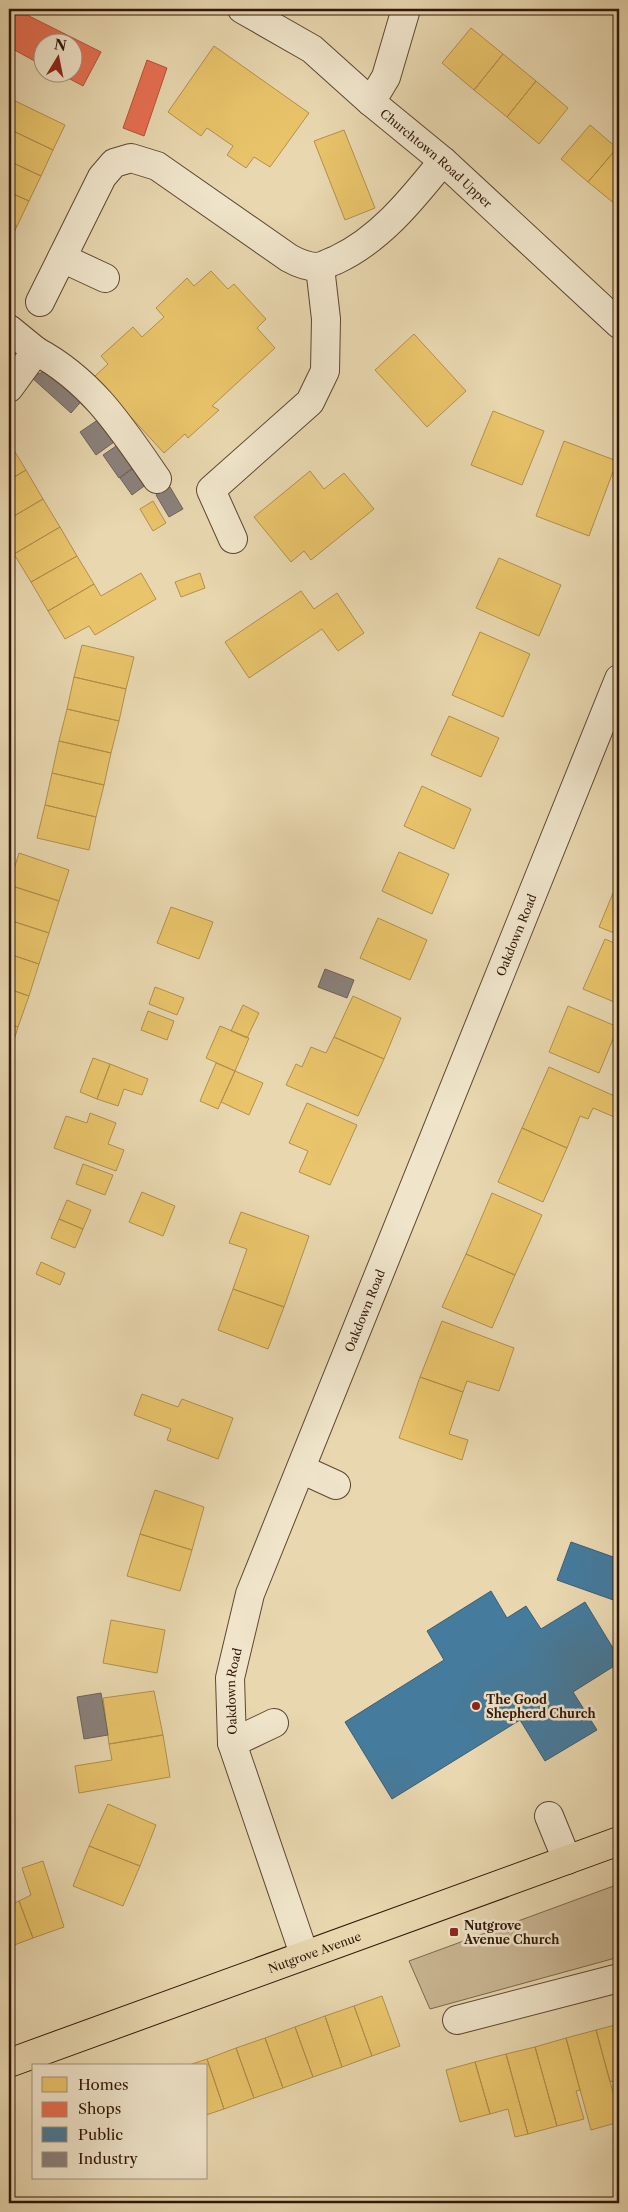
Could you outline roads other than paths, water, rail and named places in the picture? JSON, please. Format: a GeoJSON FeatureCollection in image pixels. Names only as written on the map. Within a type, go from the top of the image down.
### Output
{"type":"FeatureCollection","features":[{"type":"Feature","properties":{"kind":"main road","name":"Nutgrove Avenue"},"geometry":{"type":"LineString","coordinates":[[9,2063],[304,1954],[619,1841]]}},
{"type":"Feature","properties":{"kind":"street","name":"Churchtown Road Upper"},"geometry":{"type":"LineString","coordinates":[[242,9],[312,49],[371,102],[443,161],[619,324]]}},
{"type":"Feature","properties":{"kind":"street"},"geometry":{"type":"LineString","coordinates":[[371,102],[386,77],[406,9]]}},
{"type":"Feature","properties":{"kind":"street"},"geometry":{"type":"LineString","coordinates":[[40,302],[102,177],[114,164],[131,158],[157,166],[289,258],[304,266],[320,267],[342,257],[372,238],[411,200],[443,161]]}},
{"type":"Feature","properties":{"kind":"street"},"geometry":{"type":"LineString","coordinates":[[62,258],[105,278]]}},
{"type":"Feature","properties":{"kind":"street"},"geometry":{"type":"LineString","coordinates":[[233,539],[211,490],[310,402],[326,371],[326,319],[320,267]]}},
{"type":"Feature","properties":{"kind":"street"},"geometry":{"type":"LineString","coordinates":[[9,329],[36,351],[56,362],[75,376],[114,417],[157,479]]}},
{"type":"Feature","properties":{"kind":"street"},"geometry":{"type":"LineString","coordinates":[[9,388],[36,351]]}},
{"type":"Feature","properties":{"kind":"street","name":"Oakdown Road"},"geometry":{"type":"LineString","coordinates":[[304,1954],[232,1743],[230,1678],[250,1594],[619,680]]}},
{"type":"Feature","properties":{"kind":"street"},"geometry":{"type":"LineString","coordinates":[[301,1469],[336,1485]]}},
{"type":"Feature","properties":{"kind":"street"},"geometry":{"type":"LineString","coordinates":[[232,1743],[274,1723]]}},
{"type":"Feature","properties":{"kind":"street"},"geometry":{"type":"LineString","coordinates":[[549,1816],[567,1860]]}},
{"type":"Feature","properties":{"kind":"street"},"geometry":{"type":"LineString","coordinates":[[458,2020],[619,1978]]}},
{"type":"Feature","properties":{"kind":"place","name":"The Good Shepherd Church"},"geometry":{"type":"Point","coordinates":[476,1706]}},
{"type":"Feature","properties":{"kind":"place","name":"Nutgrove Avenue Church"},"geometry":{"type":"Point","coordinates":[454,1932]}}]}
